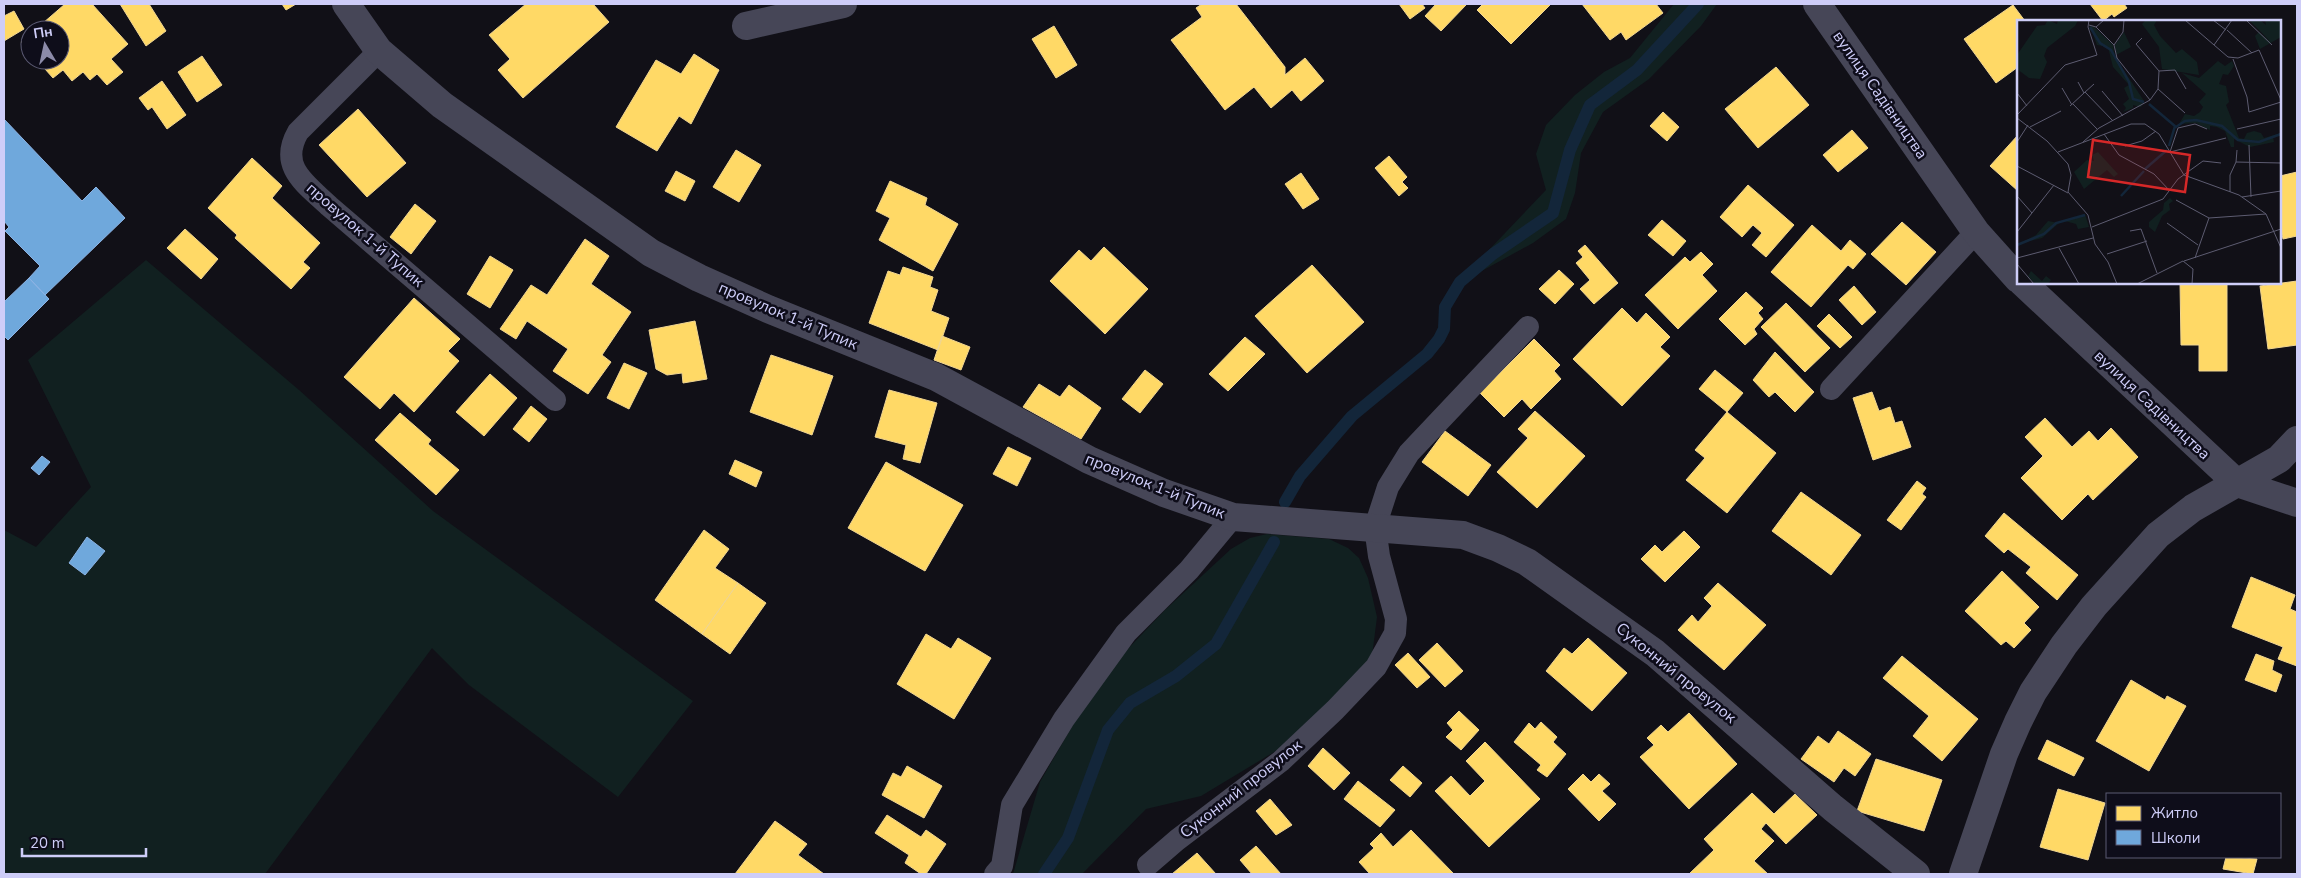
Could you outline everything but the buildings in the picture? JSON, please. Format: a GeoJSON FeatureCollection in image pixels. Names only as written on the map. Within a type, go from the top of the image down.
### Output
{"type":"FeatureCollection","features":[{"type":"Feature","properties":{"kind":"street","name":"провулок 1-й Тупик"},"geometry":{"type":"LineString","coordinates":[[346,4],[379,51],[442,105],[650,253],[699,278],[768,309],[936,377],[1089,460],[1164,493],[1233,517],[1375,527]]}},
{"type":"Feature","properties":{"kind":"street"},"geometry":{"type":"LineString","coordinates":[[746,26],[843,4]]}},
{"type":"Feature","properties":{"kind":"street","name":"вулиця Садівництва"},"geometry":{"type":"LineString","coordinates":[[1817,4],[1976,232],[2017,278]]}},
{"type":"Feature","properties":{"kind":"street","name":"вулиця Садівництва"},"geometry":{"type":"LineString","coordinates":[[2024,284],[2237,483],[2297,502]]}},
{"type":"Feature","properties":{"kind":"street"},"geometry":{"type":"LineString","coordinates":[[1963,874],[2004,754],[2018,722],[2033,692],[2064,645],[2126,568],[2158,536],[2193,508],[2279,459],[2297,440]]}},
{"type":"Feature","properties":{"kind":"street","name":"Суконний провулок"},"geometry":{"type":"LineString","coordinates":[[1375,527],[1462,535],[1527,562],[1655,653],[1833,808],[1916,874]]}},
{"type":"Feature","properties":{"kind":"lane","name":"провулок 1-й Тупик"},"geometry":{"type":"LineString","coordinates":[[379,51],[298,132],[292,142],[290,154],[296,174],[330,206],[555,400]]}},
{"type":"Feature","properties":{"kind":"lane"},"geometry":{"type":"LineString","coordinates":[[1831,389],[1976,232]]}},
{"type":"Feature","properties":{"kind":"lane","name":"Суконний провулок"},"geometry":{"type":"LineString","coordinates":[[1148,865],[1281,761],[1336,710],[1376,667],[1391,644],[1395,633],[1396,619],[1381,564],[1375,527],[1388,487],[1409,453],[1528,327]]}},
{"type":"Feature","properties":{"kind":"lane","name":"провулок 1-й Тупик"},"geometry":{"type":"LineString","coordinates":[[995,874],[1002,866],[1012,805],[1064,719],[1126,633],[1189,570],[1233,517]]}},
{"type":"Feature","properties":{"kind":"shaded area"},"geometry":{"type":"Polygon","coordinates":[[[1674,4],[1717,4],[1701,26],[1649,79],[1603,112],[1581,153],[1575,193],[1566,219],[1533,243],[1467,279],[1466,274],[1546,190],[1536,154],[1546,125],[1575,95],[1604,72],[1630,58],[1674,4]]]}},
{"type":"Feature","properties":{"kind":"shaded area"},"geometry":{"type":"Polygon","coordinates":[[[146,260],[299,390],[433,511],[693,701],[618,797],[469,685],[432,648],[265,874],[4,874],[4,530],[36,547],[91,487],[28,360],[146,260]]]}},
{"type":"Feature","properties":{"kind":"shaded area"},"geometry":{"type":"Polygon","coordinates":[[[1267,534],[1329,539],[1348,548],[1359,558],[1368,578],[1377,617],[1372,656],[1343,688],[1284,746],[1201,796],[1146,809],[1082,874],[1013,874],[1040,782],[1078,716],[1124,653],[1165,610],[1231,549],[1250,538],[1267,534]]]}},
{"type":"Feature","properties":{"kind":"waterway"},"geometry":{"type":"LineString","coordinates":[[1285,502],[1300,476],[1352,416],[1427,354],[1439,339],[1444,329],[1445,307],[1460,282],[1493,254],[1553,213],[1570,150],[1590,105],[1637,70],[1698,4]]}},
{"type":"Feature","properties":{"kind":"waterway"},"geometry":{"type":"LineString","coordinates":[[1044,874],[1068,838],[1108,730],[1130,703],[1176,676],[1216,644],[1274,542]]}}]}
